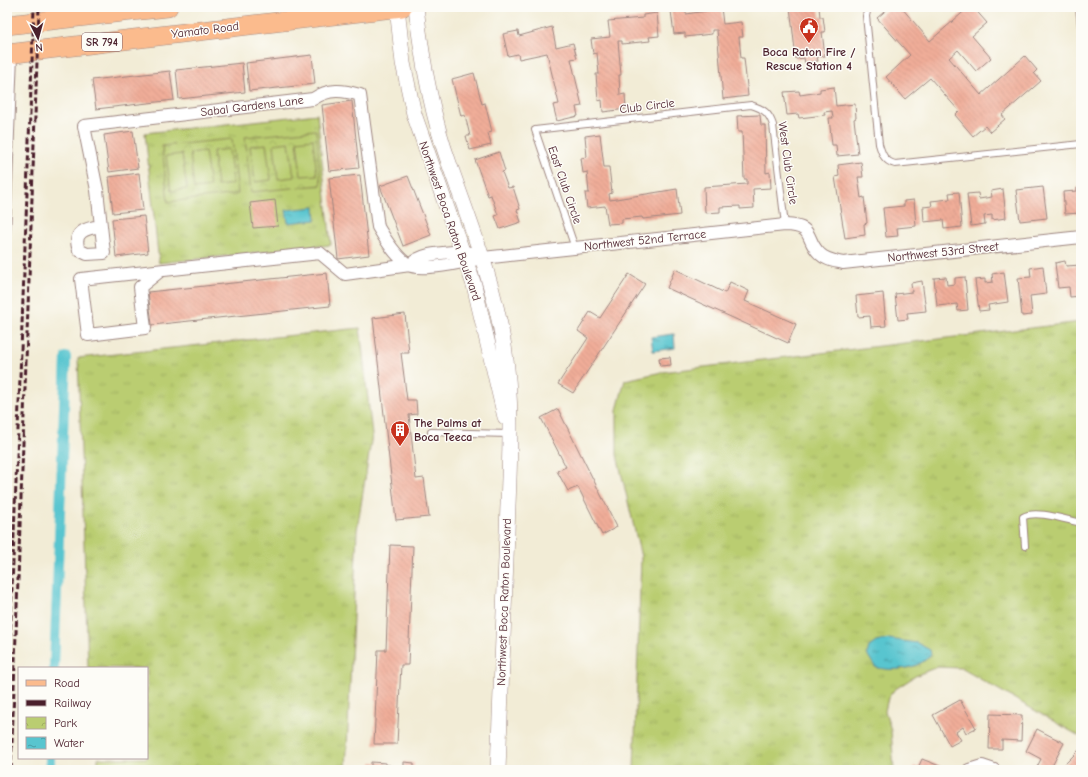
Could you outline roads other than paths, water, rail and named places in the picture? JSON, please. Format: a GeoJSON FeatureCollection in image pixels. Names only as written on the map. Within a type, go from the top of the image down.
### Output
{"type":"FeatureCollection","features":[{"type":"Feature","properties":{"kind":"main road","name":"SR 794"},"geometry":{"type":"LineString","coordinates":[[7,25],[168,7]]}},
{"type":"Feature","properties":{"kind":"main road","name":"Yamato Road"},"geometry":{"type":"LineString","coordinates":[[11,53],[399,7]]}},
{"type":"Feature","properties":{"kind":"street","name":"Northwest Boca Raton Boulevard"},"geometry":{"type":"LineString","coordinates":[[399,7],[403,62],[414,114],[465,256],[486,332],[509,434]]}},
{"type":"Feature","properties":{"kind":"street","name":"Northwest Boca Raton Boulevard"},"geometry":{"type":"LineString","coordinates":[[416,7],[419,34],[432,104],[449,163],[483,258],[498,314],[504,344],[510,400],[498,770]]}},
{"type":"Feature","properties":{"kind":"street","name":"Sabal Gardens Lane"},"geometry":{"type":"LineString","coordinates":[[101,226],[84,126],[313,99],[322,93],[342,90],[360,95],[378,227],[387,242],[410,265]]}},
{"type":"Feature","properties":{"kind":"street","name":"Northwest 52nd Terrace"},"geometry":{"type":"LineString","coordinates":[[483,258],[784,225],[795,225],[805,229],[810,235],[814,244]]}},
{"type":"Feature","properties":{"kind":"street","name":"Northwest 53rd Street"},"geometry":{"type":"LineString","coordinates":[[814,244],[819,254],[829,260],[843,263],[1081,237]]}},
{"type":"Feature","properties":{"kind":"street"},"geometry":{"type":"LineString","coordinates":[[160,271],[140,288],[144,328],[88,335],[81,279],[320,253],[344,274],[410,265],[417,258],[423,256],[465,256],[483,258]]}},
{"type":"Feature","properties":{"kind":"street"},"geometry":{"type":"LineString","coordinates":[[969,770],[982,766],[994,770]]}},
{"type":"Feature","properties":{"kind":"lane"},"geometry":{"type":"LineString","coordinates":[[868,7],[866,16],[879,144],[882,154],[889,162],[895,164],[1081,144]]}},
{"type":"Feature","properties":{"kind":"lane"},"geometry":{"type":"LineString","coordinates":[[1079,7],[1081,27]]}},
{"type":"Feature","properties":{"kind":"lane"},"geometry":{"type":"LineString","coordinates":[[7,235],[11,53]]}},
{"type":"Feature","properties":{"kind":"lane","name":"Club Circle"},"geometry":{"type":"LineString","coordinates":[[535,130],[751,105],[762,108]]}},
{"type":"Feature","properties":{"kind":"lane","name":"West Club Circle"},"geometry":{"type":"LineString","coordinates":[[762,108],[770,115],[773,125],[784,225]]}},
{"type":"Feature","properties":{"kind":"lane","name":"East Club Circle"},"geometry":{"type":"LineString","coordinates":[[535,130],[575,248]]}},
{"type":"Feature","properties":{"kind":"lane"},"geometry":{"type":"LineString","coordinates":[[430,432],[509,434]]}},
{"type":"Feature","properties":{"kind":"lane"},"geometry":{"type":"LineString","coordinates":[[1025,546],[1022,524],[1023,517],[1028,514],[1038,514],[1081,524]]}},
{"type":"Feature","properties":{"kind":"water"},"geometry":{"type":"Polygon","coordinates":[[[315,207],[316,220],[288,223],[286,210],[315,207]]]}},
{"type":"Feature","properties":{"kind":"water"},"geometry":{"type":"Polygon","coordinates":[[[674,334],[675,348],[653,351],[651,337],[674,334]]]}},
{"type":"Feature","properties":{"kind":"water"},"geometry":{"type":"Polygon","coordinates":[[[889,639],[917,643],[930,650],[931,654],[920,663],[905,668],[882,669],[875,667],[867,654],[869,647],[876,642],[889,639]]]}},
{"type":"Feature","properties":{"kind":"waterway"},"geometry":{"type":"LineString","coordinates":[[54,667],[66,357]]}},
{"type":"Feature","properties":{"kind":"waterway"},"geometry":{"type":"LineString","coordinates":[[50,759],[50,770]]}},
{"type":"Feature","properties":{"kind":"railway"},"geometry":{"type":"LineString","coordinates":[[11,770],[39,7]]}},
{"type":"Feature","properties":{"kind":"railway"},"geometry":{"type":"LineString","coordinates":[[7,719],[34,9]]}},
{"type":"Feature","properties":{"kind":"place","name":"Boca Raton Fire / Rescue Station 4"},"geometry":{"type":"Point","coordinates":[809,44]}},
{"type":"Feature","properties":{"kind":"place","name":"The Palms at Boca Teeca"},"geometry":{"type":"Point","coordinates":[400,447]}}]}
